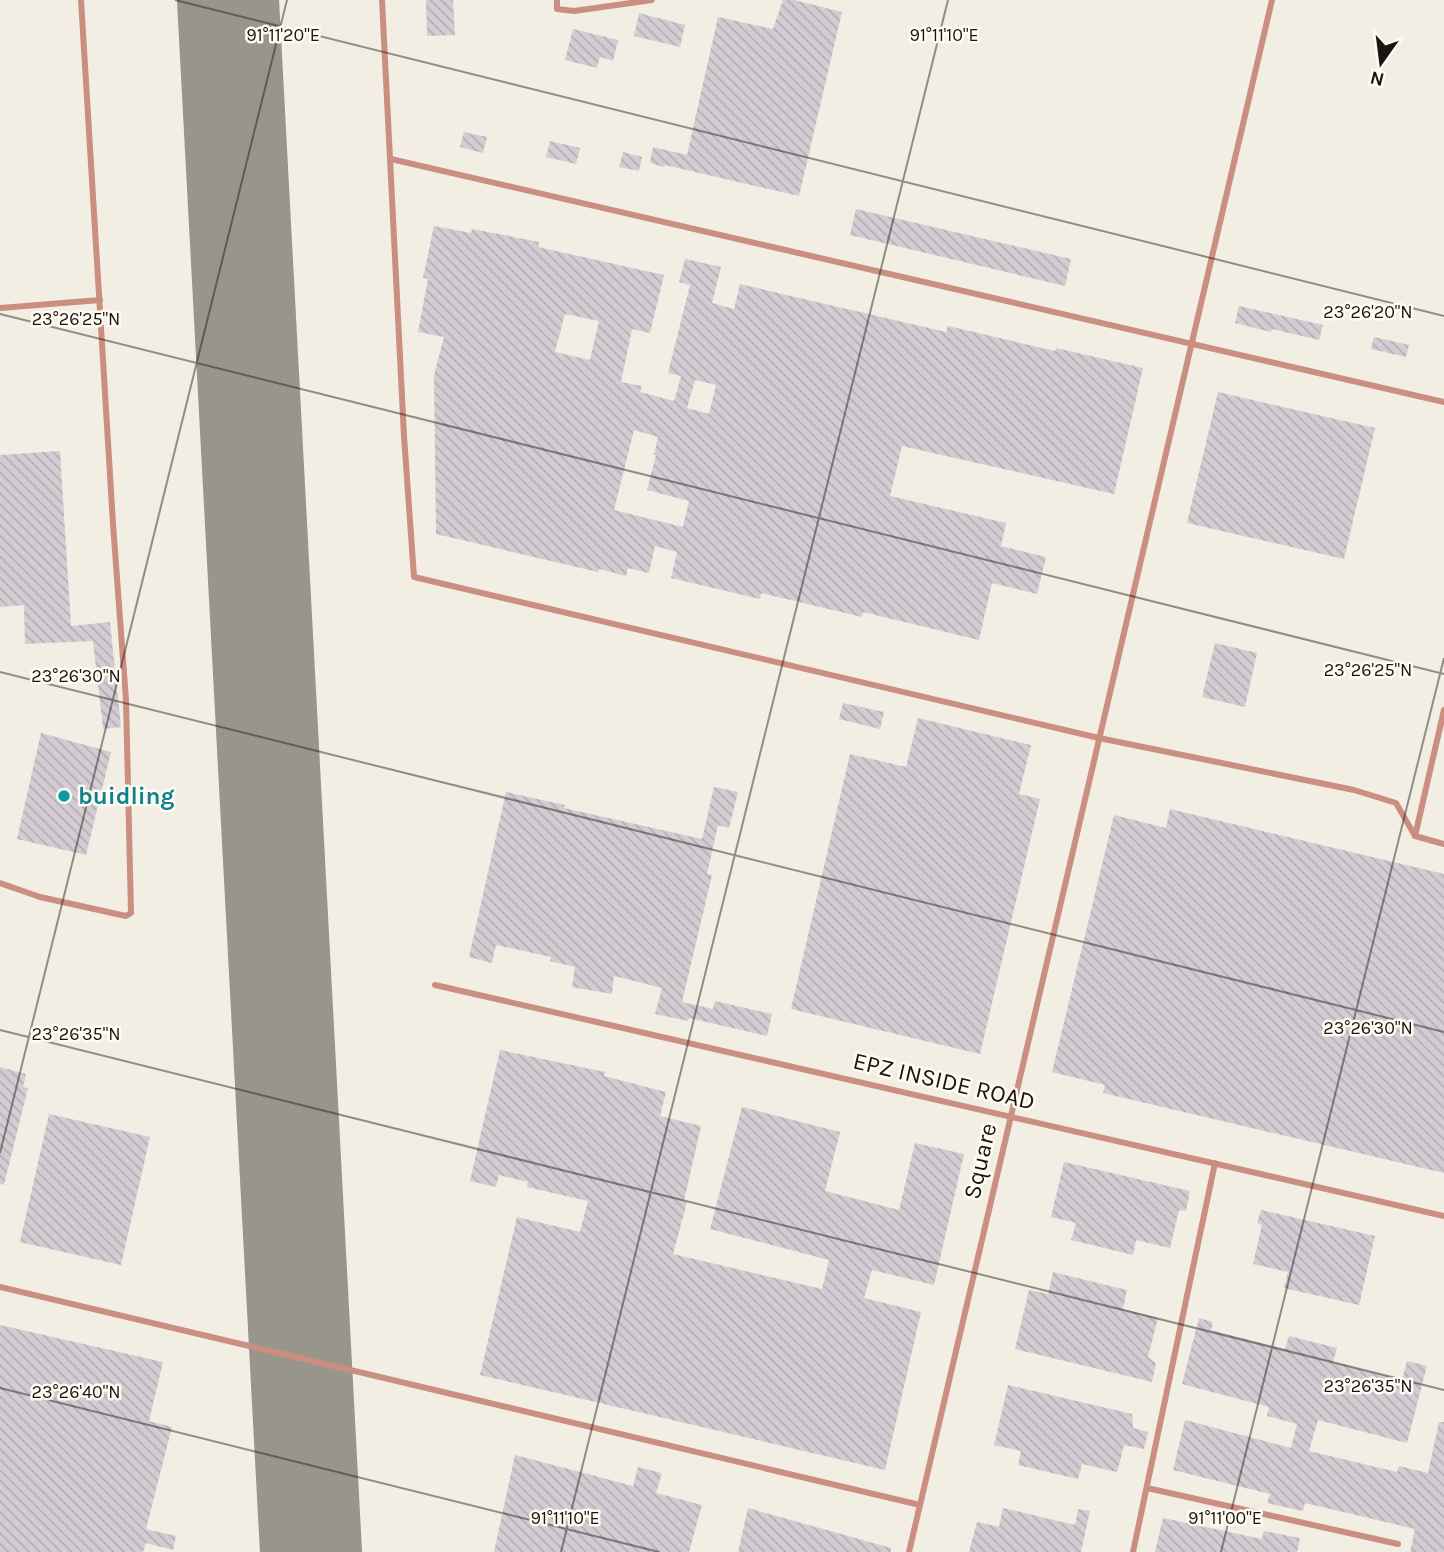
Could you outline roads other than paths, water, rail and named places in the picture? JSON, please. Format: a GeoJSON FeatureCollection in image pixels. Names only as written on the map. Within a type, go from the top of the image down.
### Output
{"type":"FeatureCollection","features":[{"type":"Feature","properties":{"kind":"lane"},"geometry":{"type":"LineString","coordinates":[[0,883],[40,897],[126,916],[131,913],[126,700],[81,0]]}},
{"type":"Feature","properties":{"kind":"lane"},"geometry":{"type":"LineString","coordinates":[[382,0],[404,436],[414,577],[1099,738],[1354,790],[1396,803],[1415,835],[1444,844]]}},
{"type":"Feature","properties":{"kind":"lane"},"geometry":{"type":"LineString","coordinates":[[557,0],[557,9],[574,11],[652,0]]}},
{"type":"Feature","properties":{"kind":"lane","name":"Square"},"geometry":{"type":"LineString","coordinates":[[909,1552],[1272,0]]}},
{"type":"Feature","properties":{"kind":"lane"},"geometry":{"type":"LineString","coordinates":[[391,159],[1444,402]]}},
{"type":"Feature","properties":{"kind":"lane"},"geometry":{"type":"LineString","coordinates":[[0,308],[100,300]]}},
{"type":"Feature","properties":{"kind":"lane"},"geometry":{"type":"LineString","coordinates":[[1415,835],[1444,710]]}},
{"type":"Feature","properties":{"kind":"lane","name":"EPZ INSIDE ROAD"},"geometry":{"type":"LineString","coordinates":[[435,985],[1444,1216]]}},
{"type":"Feature","properties":{"kind":"lane"},"geometry":{"type":"LineString","coordinates":[[1133,1552],[1214,1163]]}},
{"type":"Feature","properties":{"kind":"lane"},"geometry":{"type":"LineString","coordinates":[[0,1287],[919,1504]]}},
{"type":"Feature","properties":{"kind":"lane"},"geometry":{"type":"LineString","coordinates":[[1147,1488],[1398,1544]]}},
{"type":"Feature","properties":{"kind":"place","name":"buidling"},"geometry":{"type":"Point","coordinates":[64,796]}}]}
